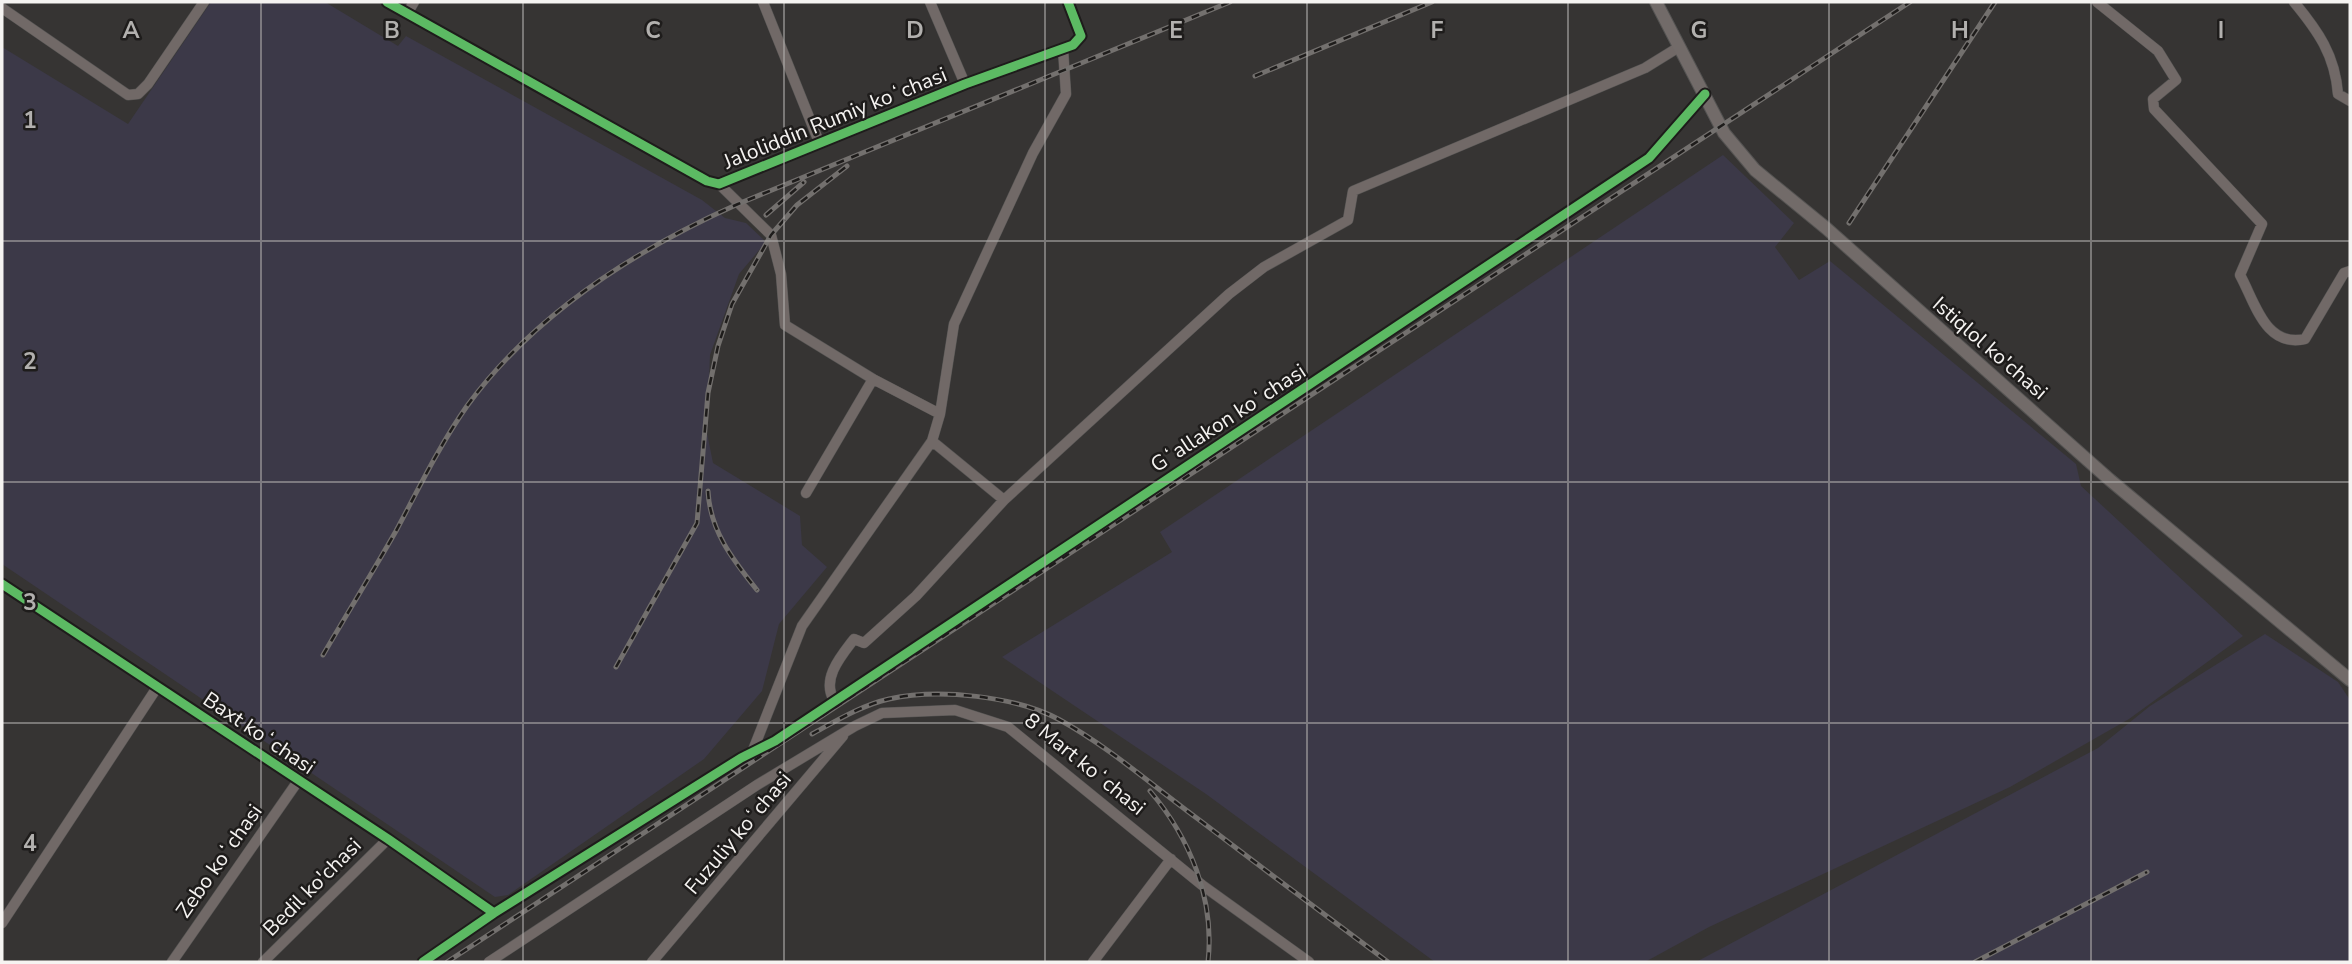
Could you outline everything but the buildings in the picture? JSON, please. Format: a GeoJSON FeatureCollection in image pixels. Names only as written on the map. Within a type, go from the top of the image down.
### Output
{"type":"FeatureCollection","features":[{"type":"Feature","properties":{"kind":"main road","name":"Istiqlol ko'chasi"},"geometry":{"type":"LineString","coordinates":[[1656,2],[1724,133],[1755,170],[1826,228],[2110,480],[2350,680]]}},
{"type":"Feature","properties":{"kind":"street"},"geometry":{"type":"LineString","coordinates":[[2,8],[128,95],[138,93],[148,84],[204,2]]}},
{"type":"Feature","properties":{"kind":"street","name":"Jaloliddin Rumiy koʻchasi"},"geometry":{"type":"LineString","coordinates":[[387,2],[707,181],[719,184],[819,142],[1073,45],[1081,36],[1068,2]]}},
{"type":"Feature","properties":{"kind":"street"},"geometry":{"type":"LineString","coordinates":[[407,14],[414,2]]}},
{"type":"Feature","properties":{"kind":"street"},"geometry":{"type":"LineString","coordinates":[[763,2],[819,142]]}},
{"type":"Feature","properties":{"kind":"street"},"geometry":{"type":"LineString","coordinates":[[930,2],[965,85]]}},
{"type":"Feature","properties":{"kind":"street"},"geometry":{"type":"LineString","coordinates":[[2097,2],[2158,51],[2176,80],[2153,99],[2154,109],[2262,224],[2240,275],[2266,328],[2290,340],[2305,339],[2344,273],[2350,271]]}},
{"type":"Feature","properties":{"kind":"street"},"geometry":{"type":"LineString","coordinates":[[2294,2],[2325,42],[2333,60],[2338,94],[2350,101]]}},
{"type":"Feature","properties":{"kind":"street"},"geometry":{"type":"LineString","coordinates":[[834,700],[828,690],[829,680],[852,641],[856,638],[864,643],[899,614],[1004,500],[1229,295],[1264,267],[1348,220],[1353,191],[1645,68],[1679,47]]}},
{"type":"Feature","properties":{"kind":"street"},"geometry":{"type":"LineString","coordinates":[[753,750],[802,626],[932,441],[940,414],[954,324],[1033,153],[1066,94],[1063,49]]}},
{"type":"Feature","properties":{"kind":"street","name":"Gʻallakon koʻchasi"},"geometry":{"type":"LineString","coordinates":[[423,962],[494,913],[753,750],[775,741],[1649,158],[1705,94]]}},
{"type":"Feature","properties":{"kind":"street"},"geometry":{"type":"LineString","coordinates":[[719,184],[771,235],[780,265],[785,325],[873,379],[940,414]]}},
{"type":"Feature","properties":{"kind":"street"},"geometry":{"type":"LineString","coordinates":[[806,493],[873,379]]}},
{"type":"Feature","properties":{"kind":"street"},"geometry":{"type":"LineString","coordinates":[[932,441],[1004,500]]}},
{"type":"Feature","properties":{"kind":"street","name":"Baxt koʻchasi"},"geometry":{"type":"LineString","coordinates":[[2,584],[388,839],[494,913]]}},
{"type":"Feature","properties":{"kind":"street"},"geometry":{"type":"LineString","coordinates":[[2,923],[158,686]]}},
{"type":"Feature","properties":{"kind":"street","name":"8 Mart koʻchasi"},"geometry":{"type":"LineString","coordinates":[[489,962],[757,785],[848,731],[882,713],[955,710],[1008,727],[1171,859],[1309,962]]}},
{"type":"Feature","properties":{"kind":"street","name":"Fuzuliy koʻchasi"},"geometry":{"type":"LineString","coordinates":[[655,961],[848,731]]}},
{"type":"Feature","properties":{"kind":"street","name":"Zebo koʻchasi"},"geometry":{"type":"LineString","coordinates":[[172,962],[298,781]]}},
{"type":"Feature","properties":{"kind":"street","name":"Bedil ko'chasi"},"geometry":{"type":"LineString","coordinates":[[263,962],[388,839]]}},
{"type":"Feature","properties":{"kind":"street"},"geometry":{"type":"LineString","coordinates":[[1093,962],[1171,859]]}},
{"type":"Feature","properties":{"kind":"shaded area"},"geometry":{"type":"Polygon","coordinates":[[[211,2],[325,2],[398,46],[406,36],[702,200],[725,218],[746,223],[766,242],[739,274],[710,355],[707,433],[713,463],[800,516],[802,545],[827,567],[779,624],[762,691],[704,759],[508,895],[495,897],[2,564],[2,47],[128,124],[211,2]]]}},
{"type":"Feature","properties":{"kind":"shaded area"},"geometry":{"type":"Polygon","coordinates":[[[1723,155],[1794,223],[1775,247],[1799,280],[1830,261],[2076,464],[2081,486],[2243,636],[2129,719],[2010,787],[1709,927],[1645,962],[1435,962],[1206,794],[1002,657],[1172,552],[1160,532],[1723,155]]]}},
{"type":"Feature","properties":{"kind":"shaded area"},"geometry":{"type":"Polygon","coordinates":[[[2265,634],[2338,682],[2350,700],[2350,962],[1696,962],[2098,748],[2150,706],[2265,634]]]}},
{"type":"Feature","properties":{"kind":"railway"},"geometry":{"type":"LineString","coordinates":[[323,655],[467,406],[524,342],[555,313],[589,287],[662,242],[738,204],[1230,2]]}},
{"type":"Feature","properties":{"kind":"railway"},"geometry":{"type":"LineString","coordinates":[[1255,76],[1432,2]]}},
{"type":"Feature","properties":{"kind":"railway"},"geometry":{"type":"LineString","coordinates":[[447,962],[1910,2]]}},
{"type":"Feature","properties":{"kind":"railway"},"geometry":{"type":"LineString","coordinates":[[1849,223],[1995,2]]}},
{"type":"Feature","properties":{"kind":"railway"},"geometry":{"type":"LineString","coordinates":[[616,667],[697,523],[708,393],[718,346],[732,304],[771,235],[797,205],[847,166]]}},
{"type":"Feature","properties":{"kind":"railway"},"geometry":{"type":"LineString","coordinates":[[766,215],[804,182]]}},
{"type":"Feature","properties":{"kind":"railway"},"geometry":{"type":"LineString","coordinates":[[708,491],[718,532],[731,556],[757,590]]}},
{"type":"Feature","properties":{"kind":"railway"},"geometry":{"type":"LineString","coordinates":[[812,734],[869,705],[909,696],[976,696],[1042,712],[1060,720],[1113,754],[1388,962]]}},
{"type":"Feature","properties":{"kind":"railway"},"geometry":{"type":"LineString","coordinates":[[1150,791],[1177,829],[1197,870],[1208,915],[1208,962]]}},
{"type":"Feature","properties":{"kind":"railway"},"geometry":{"type":"LineString","coordinates":[[1975,962],[2147,872]]}},
{"type":"Feature","properties":{"kind":"cycle path"},"geometry":{"type":"LineString","coordinates":[[387,2],[707,181],[719,184],[965,84],[1073,45],[1081,36],[1068,2]]}},
{"type":"Feature","properties":{"kind":"cycle path"},"geometry":{"type":"LineString","coordinates":[[423,962],[494,913],[741,758],[775,741],[1649,158],[1705,94]]}},
{"type":"Feature","properties":{"kind":"cycle path"},"geometry":{"type":"LineString","coordinates":[[2,584],[388,839],[494,913]]}}]}
